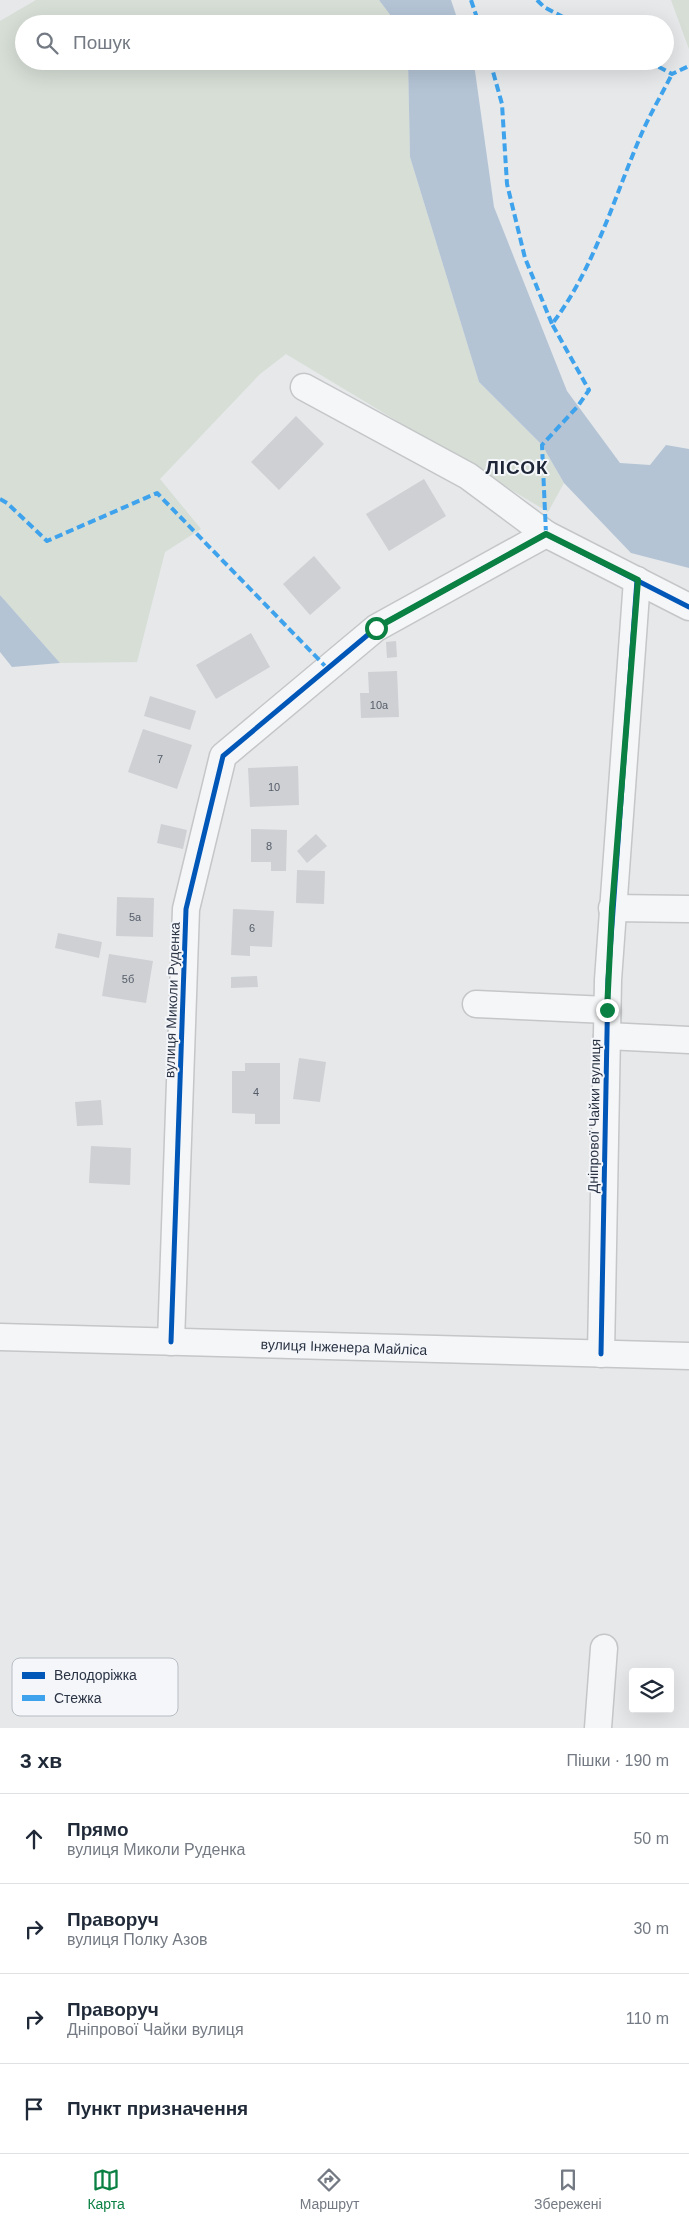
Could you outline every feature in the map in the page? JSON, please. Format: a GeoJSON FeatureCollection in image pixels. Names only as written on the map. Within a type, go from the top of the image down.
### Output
{"type":"FeatureCollection","features":[{"type":"Feature","properties":{"kind":"street"},"geometry":{"type":"LineString","coordinates":[[304,387],[468,476],[546,534],[689,607]]}},
{"type":"Feature","properties":{"kind":"street","name":"вулиця Миколи Руденка"},"geometry":{"type":"LineString","coordinates":[[171,1342],[186,909],[224,756],[376,628],[546,534]]}},
{"type":"Feature","properties":{"kind":"street","name":"Дніпрової Чайки вулиця"},"geometry":{"type":"LineString","coordinates":[[602,1354],[607,1010],[612,908],[638,580]]}},
{"type":"Feature","properties":{"kind":"street"},"geometry":{"type":"LineString","coordinates":[[612,908],[689,909]]}},
{"type":"Feature","properties":{"kind":"street"},"geometry":{"type":"LineString","coordinates":[[476,1004],[607,1010]]}},
{"type":"Feature","properties":{"kind":"street"},"geometry":{"type":"LineString","coordinates":[[607,1036],[689,1040]]}},
{"type":"Feature","properties":{"kind":"street","name":"вулиця Інженера Майліса"},"geometry":{"type":"LineString","coordinates":[[0,1337],[689,1356]]}},
{"type":"Feature","properties":{"kind":"street"},"geometry":{"type":"LineString","coordinates":[[598,1728],[604,1648]]}},
{"type":"Feature","properties":{"kind":"shaded area"},"geometry":{"type":"Polygon","coordinates":[[[36,0],[379,0],[390,15],[15,15],[15,70],[408,70],[410,157],[479,382],[542,445],[564,483],[548,512],[286,354],[260,374],[160,479],[201,529],[165,552],[137,662],[60,663],[0,595],[0,21],[36,0]]]}},
{"type":"Feature","properties":{"kind":"shaded area"},"geometry":{"type":"Polygon","coordinates":[[[671,0],[689,0],[689,49],[671,0]]]}},
{"type":"Feature","properties":{"kind":"water"},"geometry":{"type":"Polygon","coordinates":[[[379,0],[451,0],[456,15],[390,15],[379,0]]]}},
{"type":"Feature","properties":{"kind":"water"},"geometry":{"type":"Polygon","coordinates":[[[408,70],[475,70],[494,207],[567,391],[620,463],[650,465],[666,445],[689,449],[689,568],[631,553],[564,483],[542,445],[479,382],[410,157],[408,70]]]}},
{"type":"Feature","properties":{"kind":"water"},"geometry":{"type":"Polygon","coordinates":[[[0,595],[60,663],[12,667],[0,652],[0,595]]]}},
{"type":"Feature","properties":{"kind":"building"},"geometry":{"type":"Polygon","coordinates":[[[296,416],[324,444],[279,490],[251,462],[296,416]]]}},
{"type":"Feature","properties":{"kind":"building"},"geometry":{"type":"Polygon","coordinates":[[[424,479],[446,516],[389,551],[366,514],[424,479]]]}},
{"type":"Feature","properties":{"kind":"building"},"geometry":{"type":"Polygon","coordinates":[[[314,556],[341,588],[310,615],[283,584],[314,556]]]}},
{"type":"Feature","properties":{"kind":"building"},"geometry":{"type":"Polygon","coordinates":[[[251,633],[270,667],[216,699],[196,665],[251,633]]]}},
{"type":"Feature","properties":{"kind":"building"},"geometry":{"type":"Polygon","coordinates":[[[396,641],[397,657],[387,658],[386,642],[396,641]]]}},
{"type":"Feature","properties":{"kind":"building"},"geometry":{"type":"Polygon","coordinates":[[[397,671],[399,717],[361,718],[360,693],[369,693],[368,672],[397,671]]]}},
{"type":"Feature","properties":{"kind":"building"},"geometry":{"type":"Polygon","coordinates":[[[150,696],[196,711],[190,730],[144,716],[150,696]]]}},
{"type":"Feature","properties":{"kind":"building"},"geometry":{"type":"Polygon","coordinates":[[[143,729],[192,745],[177,789],[128,772],[143,729]]]}},
{"type":"Feature","properties":{"kind":"building"},"geometry":{"type":"Polygon","coordinates":[[[298,766],[299,805],[250,807],[248,768],[298,766]]]}},
{"type":"Feature","properties":{"kind":"building"},"geometry":{"type":"Polygon","coordinates":[[[161,824],[187,830],[183,849],[157,843],[161,824]]]}},
{"type":"Feature","properties":{"kind":"building"},"geometry":{"type":"Polygon","coordinates":[[[251,829],[287,830],[286,871],[271,871],[271,862],[251,862],[251,829]]]}},
{"type":"Feature","properties":{"kind":"building"},"geometry":{"type":"Polygon","coordinates":[[[316,834],[327,846],[307,863],[297,851],[316,834]]]}},
{"type":"Feature","properties":{"kind":"building"},"geometry":{"type":"Polygon","coordinates":[[[297,870],[325,871],[324,904],[296,903],[297,870]]]}},
{"type":"Feature","properties":{"kind":"building"},"geometry":{"type":"Polygon","coordinates":[[[117,897],[154,898],[153,937],[116,936],[117,897]]]}},
{"type":"Feature","properties":{"kind":"building"},"geometry":{"type":"Polygon","coordinates":[[[233,909],[274,911],[272,947],[250,946],[250,956],[231,955],[233,909]]]}},
{"type":"Feature","properties":{"kind":"building"},"geometry":{"type":"Polygon","coordinates":[[[58,933],[102,942],[99,958],[55,948],[58,933]]]}},
{"type":"Feature","properties":{"kind":"building"},"geometry":{"type":"Polygon","coordinates":[[[109,954],[153,961],[146,1003],[102,996],[109,954]]]}},
{"type":"Feature","properties":{"kind":"building"},"geometry":{"type":"Polygon","coordinates":[[[257,976],[258,987],[231,988],[231,977],[257,976]]]}},
{"type":"Feature","properties":{"kind":"building"},"geometry":{"type":"Polygon","coordinates":[[[299,1058],[326,1062],[320,1102],[293,1099],[299,1058]]]}},
{"type":"Feature","properties":{"kind":"building"},"geometry":{"type":"Polygon","coordinates":[[[245,1063],[280,1063],[280,1124],[255,1124],[255,1114],[232,1113],[232,1071],[245,1071],[245,1063]]]}},
{"type":"Feature","properties":{"kind":"building"},"geometry":{"type":"Polygon","coordinates":[[[101,1100],[103,1125],[77,1126],[75,1102],[101,1100]]]}},
{"type":"Feature","properties":{"kind":"building"},"geometry":{"type":"Polygon","coordinates":[[[91,1146],[131,1148],[130,1185],[89,1183],[91,1146]]]}},
{"type":"Feature","properties":{"kind":"marked path"},"geometry":{"type":"LineString","coordinates":[[471,0],[476,15]]}},
{"type":"Feature","properties":{"kind":"marked path"},"geometry":{"type":"LineString","coordinates":[[537,0],[544,7],[559,15]]}},
{"type":"Feature","properties":{"kind":"marked path"},"geometry":{"type":"LineString","coordinates":[[665,70],[672,74],[689,66]]}},
{"type":"Feature","properties":{"kind":"marked path"},"geometry":{"type":"LineString","coordinates":[[493,70],[502,104],[507,184],[525,258],[552,324]]}},
{"type":"Feature","properties":{"kind":"marked path"},"geometry":{"type":"LineString","coordinates":[[546,534],[542,445],[578,406],[589,390],[552,324],[580,280],[602,232],[641,135],[672,74]]}},
{"type":"Feature","properties":{"kind":"marked path"},"geometry":{"type":"LineString","coordinates":[[0,499],[7,503],[47,541],[157,493],[328,669]]}},
{"type":"Feature","properties":{"kind":"cycle path"},"geometry":{"type":"LineString","coordinates":[[171,1342],[186,909],[223,756],[376,628],[546,534],[689,607]]}},
{"type":"Feature","properties":{"kind":"cycle path"},"geometry":{"type":"LineString","coordinates":[[601,1354],[608,980],[637,580]]}},
{"type":"Feature","properties":{"kind":"district","name":"ЛІСОК"},"geometry":{"type":"Point","coordinates":[517,467]}},
{"type":"Feature","properties":{"kind":"route"},"geometry":{"type":"LineString","coordinates":[[376,628],[546,534],[638,580],[612,908],[607,1010]]}}]}
